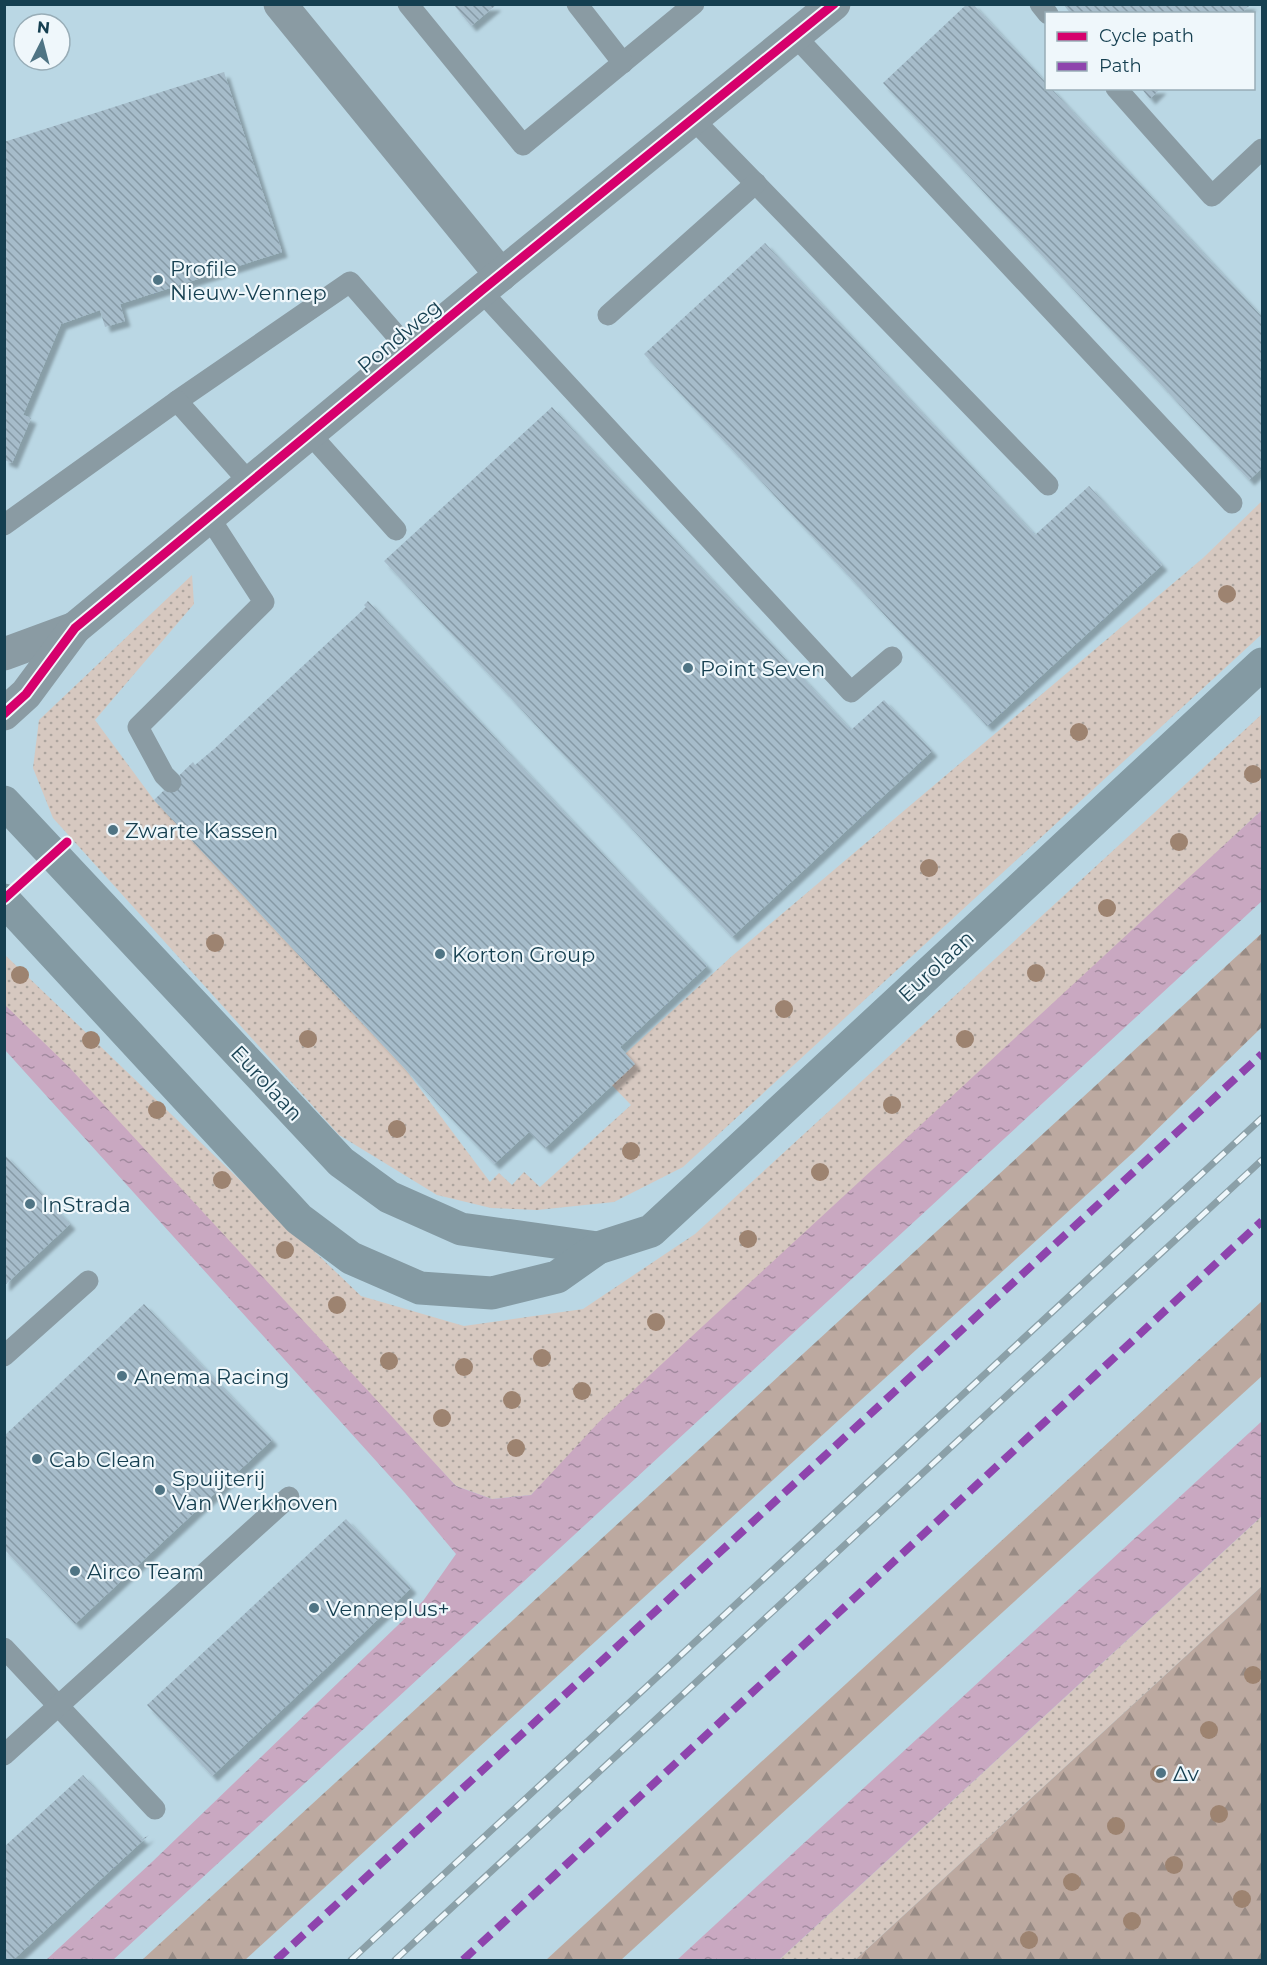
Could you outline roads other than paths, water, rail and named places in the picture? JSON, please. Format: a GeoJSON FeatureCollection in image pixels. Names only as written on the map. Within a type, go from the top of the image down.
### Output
{"type":"FeatureCollection","features":[{"type":"Feature","properties":{"kind":"main road","name":"Eurolaan"},"geometry":{"type":"LineString","coordinates":[[4,900],[299,1219],[351,1258],[420,1288],[492,1293],[557,1277],[598,1248],[651,1231],[1263,664]]}},
{"type":"Feature","properties":{"kind":"main road","name":"Eurolaan"},"geometry":{"type":"LineString","coordinates":[[4,802],[341,1162],[389,1197],[461,1229],[598,1248]]}},
{"type":"Feature","properties":{"kind":"street"},"geometry":{"type":"LineString","coordinates":[[280,4],[491,283]]}},
{"type":"Feature","properties":{"kind":"street","name":"Pondweg"},"geometry":{"type":"LineString","coordinates":[[4,714],[26,694],[75,628],[491,283],[834,4]]}},
{"type":"Feature","properties":{"kind":"street","name":"Pondweg"},"geometry":{"type":"LineString","coordinates":[[4,654],[75,628]]}},
{"type":"Feature","properties":{"kind":"lane"},"geometry":{"type":"LineString","coordinates":[[408,4],[523,145],[694,4]]}},
{"type":"Feature","properties":{"kind":"lane"},"geometry":{"type":"LineString","coordinates":[[577,4],[623,63]]}},
{"type":"Feature","properties":{"kind":"lane"},"geometry":{"type":"LineString","coordinates":[[795,36],[1232,503]]}},
{"type":"Feature","properties":{"kind":"lane"},"geometry":{"type":"LineString","coordinates":[[1118,90],[1212,196],[1263,149]]}},
{"type":"Feature","properties":{"kind":"lane"},"geometry":{"type":"LineString","coordinates":[[693,119],[1048,485]]}},
{"type":"Feature","properties":{"kind":"lane"},"geometry":{"type":"LineString","coordinates":[[608,315],[756,183]]}},
{"type":"Feature","properties":{"kind":"lane"},"geometry":{"type":"LineString","coordinates":[[4,525],[177,401],[350,282],[410,351]]}},
{"type":"Feature","properties":{"kind":"lane"},"geometry":{"type":"LineString","coordinates":[[491,283],[851,692],[892,657]]}},
{"type":"Feature","properties":{"kind":"lane"},"geometry":{"type":"LineString","coordinates":[[177,401],[250,483]]}},
{"type":"Feature","properties":{"kind":"lane"},"geometry":{"type":"LineString","coordinates":[[310,434],[396,530]]}},
{"type":"Feature","properties":{"kind":"lane"},"geometry":{"type":"LineString","coordinates":[[171,782],[164,775],[138,727],[264,602],[209,518]]}},
{"type":"Feature","properties":{"kind":"lane"},"geometry":{"type":"LineString","coordinates":[[4,1356],[88,1281]]}},
{"type":"Feature","properties":{"kind":"lane"},"geometry":{"type":"LineString","coordinates":[[4,1755],[289,1497]]}},
{"type":"Feature","properties":{"kind":"lane"},"geometry":{"type":"LineString","coordinates":[[4,1648],[155,1809]]}},
{"type":"Feature","properties":{"kind":"water"},"geometry":{"type":"Polygon","coordinates":[[[1262,810],[1262,901],[113,1960],[46,1960],[152,1862],[423,1601],[456,1554],[405,1493],[5,1050],[5,1005],[69,1067],[456,1486],[492,1499],[531,1495],[599,1422],[1262,810]]]}},
{"type":"Feature","properties":{"kind":"water"},"geometry":{"type":"Polygon","coordinates":[[[1262,1421],[1262,1516],[779,1960],[677,1960],[1262,1421]]]}},
{"type":"Feature","properties":{"kind":"railway"},"geometry":{"type":"LineString","coordinates":[[351,1960],[1262,1118]]}},
{"type":"Feature","properties":{"kind":"railway"},"geometry":{"type":"LineString","coordinates":[[395,1960],[1262,1160]]}},
{"type":"Feature","properties":{"kind":"place","name":"Profile Nieuw-Vennep"},"geometry":{"type":"Point","coordinates":[158,280]}},
{"type":"Feature","properties":{"kind":"place","name":"Point Seven"},"geometry":{"type":"Point","coordinates":[688,668]}},
{"type":"Feature","properties":{"kind":"place","name":"Zwarte Kassen"},"geometry":{"type":"Point","coordinates":[113,830]}},
{"type":"Feature","properties":{"kind":"place","name":"Korton Group"},"geometry":{"type":"Point","coordinates":[440,954]}},
{"type":"Feature","properties":{"kind":"place","name":"InStrada"},"geometry":{"type":"Point","coordinates":[30,1204]}},
{"type":"Feature","properties":{"kind":"place","name":"Anema Racing"},"geometry":{"type":"Point","coordinates":[122,1376]}},
{"type":"Feature","properties":{"kind":"place","name":"Cab Clean"},"geometry":{"type":"Point","coordinates":[37,1459]}},
{"type":"Feature","properties":{"kind":"place","name":"Spuijterij Van Werkhoven"},"geometry":{"type":"Point","coordinates":[160,1490]}},
{"type":"Feature","properties":{"kind":"place","name":"Airco Team"},"geometry":{"type":"Point","coordinates":[75,1571]}},
{"type":"Feature","properties":{"kind":"place","name":"Venneplus+"},"geometry":{"type":"Point","coordinates":[314,1608]}},
{"type":"Feature","properties":{"kind":"place","name":"∆v"},"geometry":{"type":"Point","coordinates":[1161,1773]}}]}
